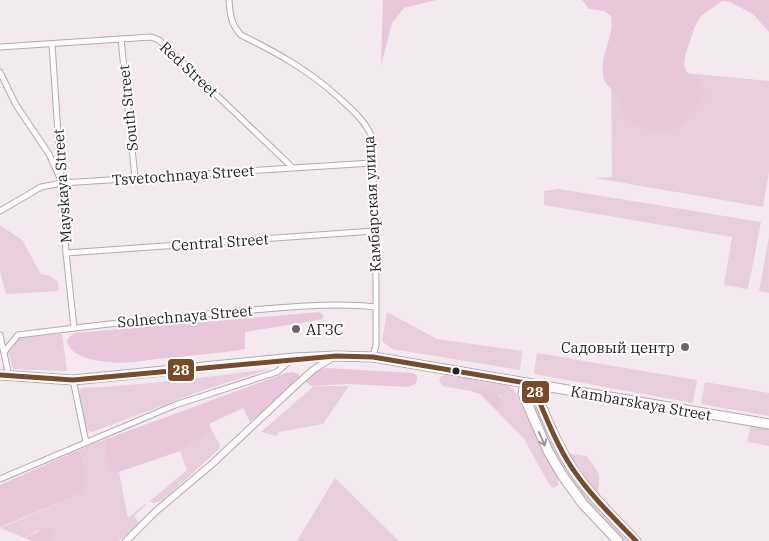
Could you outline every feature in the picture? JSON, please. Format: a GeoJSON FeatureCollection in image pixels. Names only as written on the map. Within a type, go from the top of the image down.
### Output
{"type":"FeatureCollection","features":[{"type":"Feature","properties":{"kind":"main road","name":"Kambarskaya Street"},"geometry":{"type":"LineString","coordinates":[[4,376],[73,380],[294,358],[373,357],[769,424]]}},
{"type":"Feature","properties":{"kind":"main road"},"geometry":{"type":"LineString","coordinates":[[504,379],[518,388],[523,394],[548,451],[562,475],[580,500],[618,541]]}},
{"type":"Feature","properties":{"kind":"main road"},"geometry":{"type":"LineString","coordinates":[[523,394],[528,383]]}},
{"type":"Feature","properties":{"kind":"main road"},"geometry":{"type":"LineString","coordinates":[[528,383],[571,467],[596,499],[636,541]]}},
{"type":"Feature","properties":{"kind":"street","name":"Камбарская улица"},"geometry":{"type":"LineString","coordinates":[[229,0],[230,19],[242,35],[300,66],[320,81],[361,117],[372,137],[376,345],[373,357]]}},
{"type":"Feature","properties":{"kind":"street","name":"Red Street"},"geometry":{"type":"LineString","coordinates":[[0,47],[151,36],[159,40],[292,168]]}},
{"type":"Feature","properties":{"kind":"street","name":"South Street"},"geometry":{"type":"LineString","coordinates":[[121,39],[134,178]]}},
{"type":"Feature","properties":{"kind":"street","name":"Mayskaya Street"},"geometry":{"type":"LineString","coordinates":[[52,44],[66,253],[74,328]]}},
{"type":"Feature","properties":{"kind":"street"},"geometry":{"type":"LineString","coordinates":[[0,72],[16,105],[56,167],[62,183]]}},
{"type":"Feature","properties":{"kind":"street","name":"Tsvetochnaya Street"},"geometry":{"type":"LineString","coordinates":[[0,211],[41,187],[62,183],[372,163]]}},
{"type":"Feature","properties":{"kind":"street","name":"Central Street"},"geometry":{"type":"LineString","coordinates":[[66,253],[374,232]]}},
{"type":"Feature","properties":{"kind":"street","name":"Solnechnaya Street"},"geometry":{"type":"LineString","coordinates":[[4,352],[18,335],[74,328],[268,309],[327,306],[375,307]]}},
{"type":"Feature","properties":{"kind":"street"},"geometry":{"type":"LineString","coordinates":[[0,335],[4,352],[4,376]]}},
{"type":"Feature","properties":{"kind":"street"},"geometry":{"type":"LineString","coordinates":[[126,541],[155,512],[212,464],[313,370],[336,356]]}},
{"type":"Feature","properties":{"kind":"street"},"geometry":{"type":"LineString","coordinates":[[0,479],[175,405],[277,372],[294,358]]}},
{"type":"Feature","properties":{"kind":"street"},"geometry":{"type":"LineString","coordinates":[[73,380],[86,442]]}},
{"type":"Feature","properties":{"kind":"shaded area"},"geometry":{"type":"Polygon","coordinates":[[[383,0],[436,0],[404,8],[392,23],[381,65],[383,0]]]}},
{"type":"Feature","properties":{"kind":"shaded area"},"geometry":{"type":"Polygon","coordinates":[[[582,0],[769,0],[769,32],[753,14],[730,2],[722,1],[701,16],[695,26],[684,65],[687,72],[702,83],[705,94],[704,98],[680,127],[674,129],[649,129],[627,120],[622,112],[618,98],[604,78],[603,67],[611,31],[611,16],[604,11],[589,9],[582,0]]]}},
{"type":"Feature","properties":{"kind":"shaded area"},"geometry":{"type":"Polygon","coordinates":[[[611,66],[769,81],[769,172],[763,207],[595,178],[612,177],[611,66]]]}},
{"type":"Feature","properties":{"kind":"shaded area"},"geometry":{"type":"Polygon","coordinates":[[[559,189],[761,222],[748,289],[724,285],[732,237],[544,205],[544,191],[559,189]]]}},
{"type":"Feature","properties":{"kind":"shaded area"},"geometry":{"type":"Polygon","coordinates":[[[0,225],[22,240],[41,274],[50,276],[58,282],[59,291],[6,294],[0,272],[0,225]]]}},
{"type":"Feature","properties":{"kind":"shaded area"},"geometry":{"type":"Polygon","coordinates":[[[769,237],[769,293],[759,291],[769,237]]]}},
{"type":"Feature","properties":{"kind":"shaded area"},"geometry":{"type":"Polygon","coordinates":[[[320,312],[323,315],[323,319],[245,332],[245,349],[212,354],[115,363],[84,357],[73,351],[67,341],[75,333],[320,312]]]}},
{"type":"Feature","properties":{"kind":"shaded area"},"geometry":{"type":"Polygon","coordinates":[[[387,312],[437,339],[522,351],[520,370],[392,349],[382,341],[387,312]]]}},
{"type":"Feature","properties":{"kind":"shaded area"},"geometry":{"type":"Polygon","coordinates":[[[62,334],[67,371],[13,369],[7,349],[22,336],[62,334]]]}},
{"type":"Feature","properties":{"kind":"shaded area"},"geometry":{"type":"Polygon","coordinates":[[[537,353],[697,380],[693,403],[534,374],[537,353]]]}},
{"type":"Feature","properties":{"kind":"shaded area"},"geometry":{"type":"Polygon","coordinates":[[[327,368],[413,373],[417,376],[417,381],[408,387],[348,384],[311,386],[306,382],[311,374],[327,368]]]}},
{"type":"Feature","properties":{"kind":"shaded area"},"geometry":{"type":"Polygon","coordinates":[[[270,369],[204,390],[92,432],[86,430],[79,392],[82,388],[153,383],[270,369]]]}},
{"type":"Feature","properties":{"kind":"shaded area"},"geometry":{"type":"Polygon","coordinates":[[[292,372],[299,374],[300,377],[250,422],[243,408],[209,424],[212,431],[180,451],[119,472],[115,473],[109,469],[106,439],[292,372]]]}},
{"type":"Feature","properties":{"kind":"shaded area"},"geometry":{"type":"Polygon","coordinates":[[[447,375],[506,385],[514,389],[543,452],[558,478],[558,486],[553,488],[550,486],[524,439],[496,410],[502,406],[501,397],[482,389],[471,391],[442,386],[439,379],[441,376],[447,375]]]}},
{"type":"Feature","properties":{"kind":"shaded area"},"geometry":{"type":"Polygon","coordinates":[[[705,382],[769,393],[769,416],[701,404],[705,382]]]}},
{"type":"Feature","properties":{"kind":"shaded area"},"geometry":{"type":"Polygon","coordinates":[[[314,386],[349,386],[323,424],[279,432],[277,436],[261,432],[314,386]]]}},
{"type":"Feature","properties":{"kind":"shaded area"},"geometry":{"type":"Polygon","coordinates":[[[472,388],[485,389],[496,394],[502,400],[501,408],[496,410],[480,394],[471,391],[472,388]]]}},
{"type":"Feature","properties":{"kind":"shaded area"},"geometry":{"type":"Polygon","coordinates":[[[535,407],[538,408],[564,463],[580,486],[631,541],[624,541],[589,504],[563,470],[554,455],[534,409],[535,407]]]}},
{"type":"Feature","properties":{"kind":"shaded area"},"geometry":{"type":"Polygon","coordinates":[[[754,424],[769,427],[769,446],[747,442],[751,426],[754,424]]]}},
{"type":"Feature","properties":{"kind":"shaded area"},"geometry":{"type":"Polygon","coordinates":[[[212,431],[220,445],[219,449],[162,501],[153,503],[150,501],[187,470],[180,451],[212,431]]]}},
{"type":"Feature","properties":{"kind":"shaded area"},"geometry":{"type":"Polygon","coordinates":[[[106,439],[106,454],[115,473],[119,472],[128,518],[146,505],[134,516],[139,523],[119,541],[50,541],[38,530],[25,538],[0,528],[80,494],[86,478],[79,450],[106,439]]]}},
{"type":"Feature","properties":{"kind":"shaded area"},"geometry":{"type":"Polygon","coordinates":[[[79,450],[86,478],[80,494],[0,527],[0,485],[79,450]]]}},
{"type":"Feature","properties":{"kind":"shaded area"},"geometry":{"type":"Polygon","coordinates":[[[568,453],[586,456],[594,466],[599,477],[598,495],[568,453]]]}},
{"type":"Feature","properties":{"kind":"shaded area"},"geometry":{"type":"Polygon","coordinates":[[[335,478],[399,541],[297,541],[335,478]]]}},
{"type":"Feature","properties":{"kind":"shaded area"},"geometry":{"type":"Polygon","coordinates":[[[45,528],[52,529],[53,536],[50,541],[32,541],[25,538],[45,528]]]}},
{"type":"Feature","properties":{"kind":"transit line","name":"28"},"geometry":{"type":"LineString","coordinates":[[0,375],[73,380],[336,356],[373,357],[532,384],[555,437],[572,468],[594,497],[636,541]]}},
{"type":"Feature","properties":{"kind":"place","name":"АГЗС"},"geometry":{"type":"Point","coordinates":[296,329]}},
{"type":"Feature","properties":{"kind":"place","name":"Садовый центр"},"geometry":{"type":"Point","coordinates":[685,347]}}]}
